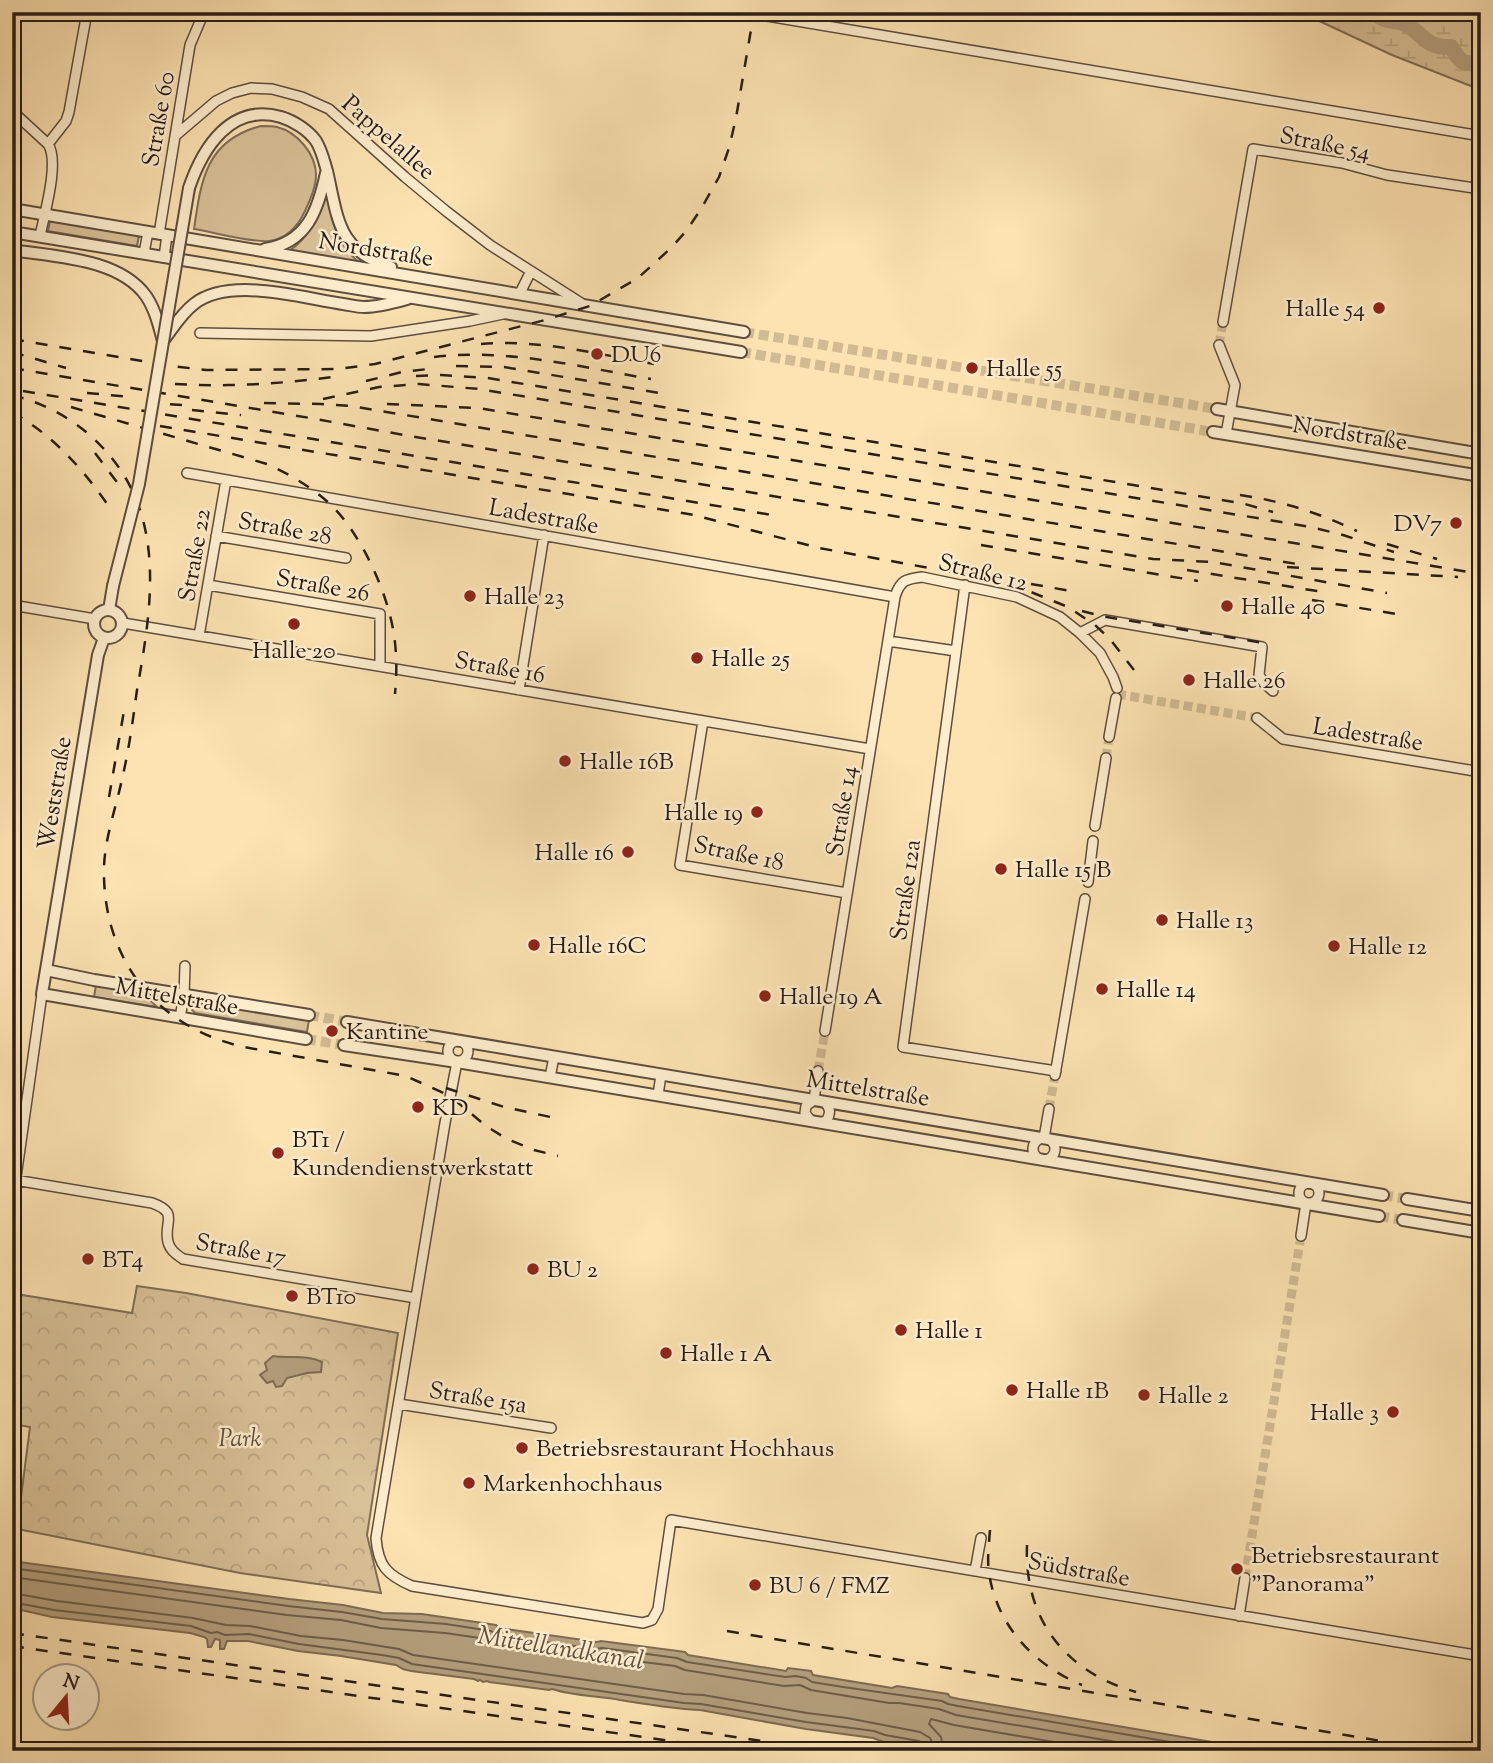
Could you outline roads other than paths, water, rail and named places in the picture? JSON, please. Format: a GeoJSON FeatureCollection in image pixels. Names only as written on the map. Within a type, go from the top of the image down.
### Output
{"type":"FeatureCollection","features":[{"type":"Feature","properties":{"kind":"street"},"geometry":{"type":"LineString","coordinates":[[48,144],[66,121],[69,112],[87,12]]}},
{"type":"Feature","properties":{"kind":"street","name":"Straße 60"},"geometry":{"type":"LineString","coordinates":[[158,234],[190,46],[204,12]]}},
{"type":"Feature","properties":{"kind":"street"},"geometry":{"type":"LineString","coordinates":[[761,15],[1481,136]]}},
{"type":"Feature","properties":{"kind":"street","name":"Pappelallee"},"geometry":{"type":"LineString","coordinates":[[175,136],[216,101],[232,93],[251,88],[272,89],[302,97],[330,109],[446,211],[490,245],[581,304]]}},
{"type":"Feature","properties":{"kind":"street"},"geometry":{"type":"LineString","coordinates":[[12,111],[52,149],[53,167],[40,236]]}},
{"type":"Feature","properties":{"kind":"street"},"geometry":{"type":"LineString","coordinates":[[109,610],[139,484],[189,188],[206,149],[222,131],[235,122],[262,114],[290,120],[304,129],[321,150],[339,226],[351,245],[367,258],[379,263],[434,279]]}},
{"type":"Feature","properties":{"kind":"street","name":"Straße 54"},"geometry":{"type":"LineString","coordinates":[[1223,322],[1253,149],[1342,163],[1387,175],[1481,189]]}},
{"type":"Feature","properties":{"kind":"street"},"geometry":{"type":"LineString","coordinates":[[255,250],[284,245],[302,233],[315,210],[327,170]]}},
{"type":"Feature","properties":{"kind":"street","name":"Nordstraße"},"geometry":{"type":"LineString","coordinates":[[12,209],[738,331],[735,351],[12,232]]}},
{"type":"Feature","properties":{"kind":"street"},"geometry":{"type":"LineString","coordinates":[[145,253],[158,234]]}},
{"type":"Feature","properties":{"kind":"street"},"geometry":{"type":"LineString","coordinates":[[158,234],[164,257]]}},
{"type":"Feature","properties":{"kind":"street"},"geometry":{"type":"LineString","coordinates":[[12,250],[88,262],[113,270],[132,282],[146,296],[163,341]]}},
{"type":"Feature","properties":{"kind":"street"},"geometry":{"type":"LineString","coordinates":[[520,293],[531,271]]}},
{"type":"Feature","properties":{"kind":"street"},"geometry":{"type":"LineString","coordinates":[[163,341],[196,302],[228,290],[248,290],[363,307],[411,298]]}},
{"type":"Feature","properties":{"kind":"street"},"geometry":{"type":"LineString","coordinates":[[200,333],[371,336],[505,314]]}},
{"type":"Feature","properties":{"kind":"street"},"geometry":{"type":"LineString","coordinates":[[1219,345],[1235,385],[1226,434]]}},
{"type":"Feature","properties":{"kind":"street","name":"Nordstraße"},"geometry":{"type":"LineString","coordinates":[[1217,410],[1481,454]]}},
{"type":"Feature","properties":{"kind":"street","name":"Nordstraße"},"geometry":{"type":"LineString","coordinates":[[1213,432],[1481,476]]}},
{"type":"Feature","properties":{"kind":"street"},"geometry":{"type":"LineString","coordinates":[[1397,462],[1400,441]]}},
{"type":"Feature","properties":{"kind":"street"},"geometry":{"type":"LineString","coordinates":[[1424,467],[1428,446]]}},
{"type":"Feature","properties":{"kind":"street","name":"Ladestraße"},"geometry":{"type":"LineString","coordinates":[[187,473],[895,597]]}},
{"type":"Feature","properties":{"kind":"street","name":"Straße 22"},"geometry":{"type":"LineString","coordinates":[[199,636],[226,480]]}},
{"type":"Feature","properties":{"kind":"street"},"geometry":{"type":"LineString","coordinates":[[519,690],[544,535]]}},
{"type":"Feature","properties":{"kind":"street","name":"Straße 28"},"geometry":{"type":"LineString","coordinates":[[216,536],[346,558]]}},
{"type":"Feature","properties":{"kind":"street","name":"Straße 12"},"geometry":{"type":"LineString","coordinates":[[895,597],[898,587],[906,579],[922,576],[1017,597],[1060,617],[1100,653],[1113,677],[1116,693],[1109,737]]}},
{"type":"Feature","properties":{"kind":"street","name":"Straße 26"},"geometry":{"type":"LineString","coordinates":[[208,585],[380,614],[380,666]]}},
{"type":"Feature","properties":{"kind":"street","name":"Straße 12a"},"geometry":{"type":"LineString","coordinates":[[965,585],[904,1047],[1055,1073],[1085,899]]}},
{"type":"Feature","properties":{"kind":"street","name":"Straße 14"},"geometry":{"type":"LineString","coordinates":[[825,1031],[895,597]]}},
{"type":"Feature","properties":{"kind":"street"},"geometry":{"type":"LineString","coordinates":[[12,606],[95,619]]}},
{"type":"Feature","properties":{"kind":"street"},"geometry":{"type":"LineString","coordinates":[[109,610],[120,615],[123,623],[117,635],[104,638],[94,628],[95,619],[101,612],[109,610]]}},
{"type":"Feature","properties":{"kind":"street"},"geometry":{"type":"LineString","coordinates":[[1080,633],[1105,620],[1262,647],[1259,675],[1273,691]]}},
{"type":"Feature","properties":{"kind":"street","name":"Straße 16"},"geometry":{"type":"LineString","coordinates":[[123,623],[870,749]]}},
{"type":"Feature","properties":{"kind":"street","name":"Weststraße"},"geometry":{"type":"LineString","coordinates":[[12,1205],[42,994],[98,655],[104,638]]}},
{"type":"Feature","properties":{"kind":"street"},"geometry":{"type":"LineString","coordinates":[[888,640],[956,651]]}},
{"type":"Feature","properties":{"kind":"street","name":"Ladestraße"},"geometry":{"type":"LineString","coordinates":[[1257,718],[1283,739],[1481,772]]}},
{"type":"Feature","properties":{"kind":"street","name":"Straße 18"},"geometry":{"type":"LineString","coordinates":[[703,721],[680,865],[847,893]]}},
{"type":"Feature","properties":{"kind":"street"},"geometry":{"type":"LineString","coordinates":[[1095,826],[1106,758]]}},
{"type":"Feature","properties":{"kind":"street"},"geometry":{"type":"LineString","coordinates":[[1088,882],[1093,841]]}},
{"type":"Feature","properties":{"kind":"street"},"geometry":{"type":"LineString","coordinates":[[180,1018],[185,966]]}},
{"type":"Feature","properties":{"kind":"street","name":"Mittelstraße"},"geometry":{"type":"LineString","coordinates":[[46,970],[309,1016]]}},
{"type":"Feature","properties":{"kind":"street","name":"Mittelstraße"},"geometry":{"type":"LineString","coordinates":[[42,994],[306,1039]]}},
{"type":"Feature","properties":{"kind":"street","name":"Mittelstraße"},"geometry":{"type":"LineString","coordinates":[[347,1022],[1383,1195]]}},
{"type":"Feature","properties":{"kind":"street"},"geometry":{"type":"LineString","coordinates":[[458,1041],[466,1045],[468,1053],[464,1060],[457,1062],[449,1057],[447,1049],[458,1041]]}},
{"type":"Feature","properties":{"kind":"street","name":"Mittelstraße"},"geometry":{"type":"LineString","coordinates":[[344,1045],[551,1077],[1379,1216]]}},
{"type":"Feature","properties":{"kind":"street"},"geometry":{"type":"LineString","coordinates":[[551,1077],[554,1057]]}},
{"type":"Feature","properties":{"kind":"street"},"geometry":{"type":"LineString","coordinates":[[399,1404],[457,1062]]}},
{"type":"Feature","properties":{"kind":"street"},"geometry":{"type":"LineString","coordinates":[[818,1071],[819,1101]]}},
{"type":"Feature","properties":{"kind":"street"},"geometry":{"type":"LineString","coordinates":[[658,1095],[662,1075]]}},
{"type":"Feature","properties":{"kind":"street"},"geometry":{"type":"LineString","coordinates":[[819,1101],[830,1109],[830,1115],[827,1120],[816,1122],[805,1113],[806,1106],[819,1101]]}},
{"type":"Feature","properties":{"kind":"street"},"geometry":{"type":"LineString","coordinates":[[1045,1139],[1049,1109]]}},
{"type":"Feature","properties":{"kind":"street"},"geometry":{"type":"LineString","coordinates":[[1045,1139],[1053,1142],[1055,1150],[1049,1158],[1041,1159],[1034,1154],[1033,1146],[1037,1140],[1045,1139]]}},
{"type":"Feature","properties":{"kind":"street","name":"Straße 17"},"geometry":{"type":"LineString","coordinates":[[15,1180],[152,1203],[165,1209],[170,1217],[167,1240],[172,1251],[183,1259],[416,1298]]}},
{"type":"Feature","properties":{"kind":"street"},"geometry":{"type":"LineString","coordinates":[[1311,1183],[1318,1188],[1319,1196],[1314,1202],[1306,1203],[1300,1199],[1299,1191],[1302,1185],[1311,1183]]}},
{"type":"Feature","properties":{"kind":"street"},"geometry":{"type":"LineString","coordinates":[[1407,1199],[1481,1211]]}},
{"type":"Feature","properties":{"kind":"street"},"geometry":{"type":"LineString","coordinates":[[1301,1236],[1306,1203]]}},
{"type":"Feature","properties":{"kind":"street"},"geometry":{"type":"LineString","coordinates":[[1403,1220],[1481,1233]]}},
{"type":"Feature","properties":{"kind":"street","name":"Straße 15a"},"geometry":{"type":"LineString","coordinates":[[399,1404],[551,1428]]}},
{"type":"Feature","properties":{"kind":"street","name":"Südstraße"},"geometry":{"type":"LineString","coordinates":[[399,1404],[376,1538],[377,1552],[383,1566],[395,1579],[424,1588],[643,1623],[652,1620],[658,1609],[671,1521],[1481,1656]]}},
{"type":"Feature","properties":{"kind":"street"},"geometry":{"type":"LineString","coordinates":[[975,1571],[981,1538]]}},
{"type":"Feature","properties":{"kind":"street"},"geometry":{"type":"LineString","coordinates":[[1239,1616],[1245,1578]]}},
{"type":"Feature","properties":{"kind":"water"},"geometry":{"type":"Polygon","coordinates":[[[273,1356],[304,1357],[322,1362],[321,1372],[287,1378],[282,1386],[276,1387],[273,1381],[267,1383],[260,1375],[267,1370],[265,1363],[273,1356]]]}},
{"type":"Feature","properties":{"kind":"water","name":"Mittellandkanal"},"geometry":{"type":"Polygon","coordinates":[[[12,1561],[343,1605],[383,1613],[422,1614],[496,1625],[499,1628],[685,1652],[688,1655],[786,1671],[788,1668],[811,1671],[813,1675],[948,1694],[959,1699],[1265,1751],[935,1751],[873,1738],[700,1710],[411,1671],[396,1665],[248,1641],[227,1641],[224,1649],[220,1649],[220,1640],[215,1639],[211,1647],[208,1647],[207,1639],[190,1633],[52,1617],[12,1608],[12,1561]]]}},
{"type":"Feature","properties":{"kind":"waterway"},"geometry":{"type":"LineString","coordinates":[[1374,12],[1384,19],[1407,25],[1433,44],[1451,47],[1463,61],[1481,63]]}},
{"type":"Feature","properties":{"kind":"tunnel"},"geometry":{"type":"LineString","coordinates":[[1219,345],[1223,322]]}},
{"type":"Feature","properties":{"kind":"tunnel"},"geometry":{"type":"LineString","coordinates":[[744,332],[1217,409]]}},
{"type":"Feature","properties":{"kind":"tunnel"},"geometry":{"type":"LineString","coordinates":[[741,352],[1213,432]]}},
{"type":"Feature","properties":{"kind":"tunnel"},"geometry":{"type":"LineString","coordinates":[[1117,694],[1257,718]]}},
{"type":"Feature","properties":{"kind":"tunnel"},"geometry":{"type":"LineString","coordinates":[[1106,758],[1109,737]]}},
{"type":"Feature","properties":{"kind":"tunnel"},"geometry":{"type":"LineString","coordinates":[[309,1015],[347,1022]]}},
{"type":"Feature","properties":{"kind":"tunnel"},"geometry":{"type":"LineString","coordinates":[[818,1071],[825,1031]]}},
{"type":"Feature","properties":{"kind":"tunnel"},"geometry":{"type":"LineString","coordinates":[[306,1039],[344,1045]]}},
{"type":"Feature","properties":{"kind":"tunnel"},"geometry":{"type":"LineString","coordinates":[[1049,1109],[1055,1075]]}},
{"type":"Feature","properties":{"kind":"tunnel"},"geometry":{"type":"LineString","coordinates":[[1383,1195],[1407,1199]]}},
{"type":"Feature","properties":{"kind":"tunnel"},"geometry":{"type":"LineString","coordinates":[[1379,1216],[1403,1220]]}},
{"type":"Feature","properties":{"kind":"tunnel"},"geometry":{"type":"LineString","coordinates":[[1245,1578],[1301,1236]]}},
{"type":"Feature","properties":{"kind":"railway"},"geometry":{"type":"LineString","coordinates":[[12,339],[206,370],[339,369],[375,364],[590,306],[638,278],[671,248],[687,230],[719,177],[736,118],[754,12]]}},
{"type":"Feature","properties":{"kind":"railway"},"geometry":{"type":"LineString","coordinates":[[481,344],[546,345],[654,364]]}},
{"type":"Feature","properties":{"kind":"railway"},"geometry":{"type":"LineString","coordinates":[[12,352],[66,368]]}},
{"type":"Feature","properties":{"kind":"railway"},"geometry":{"type":"LineString","coordinates":[[434,357],[516,357],[651,379]]}},
{"type":"Feature","properties":{"kind":"railway"},"geometry":{"type":"LineString","coordinates":[[456,366],[504,367],[660,393]]}},
{"type":"Feature","properties":{"kind":"railway"},"geometry":{"type":"LineString","coordinates":[[12,368],[1153,559],[1213,562],[1387,593]]}},
{"type":"Feature","properties":{"kind":"railway"},"geometry":{"type":"LineString","coordinates":[[366,381],[428,369]]}},
{"type":"Feature","properties":{"kind":"railway"},"geometry":{"type":"LineString","coordinates":[[416,376],[488,378],[1187,494],[1273,512]]}},
{"type":"Feature","properties":{"kind":"railway"},"geometry":{"type":"LineString","coordinates":[[151,382],[242,385],[332,377]]}},
{"type":"Feature","properties":{"kind":"railway"},"geometry":{"type":"LineString","coordinates":[[323,399],[379,387],[419,384],[479,389],[1311,527],[1394,552]]}},
{"type":"Feature","properties":{"kind":"railway"},"geometry":{"type":"LineString","coordinates":[[23,391],[772,515]]}},
{"type":"Feature","properties":{"kind":"railway"},"geometry":{"type":"LineString","coordinates":[[87,393],[131,397]]}},
{"type":"Feature","properties":{"kind":"railway"},"geometry":{"type":"LineString","coordinates":[[12,395],[61,415],[103,448],[123,474],[137,503],[146,532],[150,563],[147,626],[129,746],[104,867],[106,900],[113,931],[124,959],[140,984],[160,1005],[184,1023],[212,1037],[244,1047],[406,1076],[450,1096],[486,1126],[507,1139],[558,1156]]}},
{"type":"Feature","properties":{"kind":"railway"},"geometry":{"type":"LineString","coordinates":[[146,403],[183,405]]}},
{"type":"Feature","properties":{"kind":"railway"},"geometry":{"type":"LineString","coordinates":[[264,403],[351,406],[1297,564]]}},
{"type":"Feature","properties":{"kind":"railway"},"geometry":{"type":"LineString","coordinates":[[387,404],[478,408],[1481,574]]}},
{"type":"Feature","properties":{"kind":"railway"},"geometry":{"type":"LineString","coordinates":[[71,407],[267,464],[302,483],[327,501],[344,520],[363,549],[385,598],[395,645],[395,694]]}},
{"type":"Feature","properties":{"kind":"railway"},"geometry":{"type":"LineString","coordinates":[[192,410],[241,415]]}},
{"type":"Feature","properties":{"kind":"railway"},"geometry":{"type":"LineString","coordinates":[[12,412],[67,454],[110,508]]}},
{"type":"Feature","properties":{"kind":"railway"},"geometry":{"type":"LineString","coordinates":[[160,426],[694,515],[819,548],[979,577],[1026,590],[1068,607],[1110,639],[1134,670]]}},
{"type":"Feature","properties":{"kind":"railway"},"geometry":{"type":"LineString","coordinates":[[95,453],[123,490]]}},
{"type":"Feature","properties":{"kind":"railway"},"geometry":{"type":"LineString","coordinates":[[1240,495],[1300,509],[1357,531]]}},
{"type":"Feature","properties":{"kind":"railway"},"geometry":{"type":"LineString","coordinates":[[1387,544],[1437,559]]}},
{"type":"Feature","properties":{"kind":"railway"},"geometry":{"type":"LineString","coordinates":[[981,545],[1198,581]]}},
{"type":"Feature","properties":{"kind":"railway"},"geometry":{"type":"LineString","coordinates":[[1287,567],[1458,577]]}},
{"type":"Feature","properties":{"kind":"railway"},"geometry":{"type":"LineString","coordinates":[[1187,570],[1329,593]]}},
{"type":"Feature","properties":{"kind":"railway"},"geometry":{"type":"LineString","coordinates":[[1031,584],[1077,592]]}},
{"type":"Feature","properties":{"kind":"railway"},"geometry":{"type":"LineString","coordinates":[[1312,600],[1402,615]]}},
{"type":"Feature","properties":{"kind":"railway"},"geometry":{"type":"LineString","coordinates":[[1082,611],[1264,643]]}},
{"type":"Feature","properties":{"kind":"railway"},"geometry":{"type":"LineString","coordinates":[[109,797],[124,711]]}},
{"type":"Feature","properties":{"kind":"railway"},"geometry":{"type":"LineString","coordinates":[[446,1088],[504,1107],[555,1118]]}},
{"type":"Feature","properties":{"kind":"railway"},"geometry":{"type":"LineString","coordinates":[[990,1530],[989,1573],[993,1592],[1009,1626],[1020,1641],[1048,1667],[1082,1685]]}},
{"type":"Feature","properties":{"kind":"railway"},"geometry":{"type":"LineString","coordinates":[[1027,1545],[1028,1572],[1033,1596],[1041,1619],[1054,1639],[1089,1671],[1136,1692]]}},
{"type":"Feature","properties":{"kind":"railway"},"geometry":{"type":"LineString","coordinates":[[727,1631],[1441,1751]]}},
{"type":"Feature","properties":{"kind":"railway"},"geometry":{"type":"LineString","coordinates":[[12,1633],[832,1751]]}},
{"type":"Feature","properties":{"kind":"railway"},"geometry":{"type":"LineString","coordinates":[[12,1646],[740,1751]]}},
{"type":"Feature","properties":{"kind":"railway"},"geometry":{"type":"LineString","coordinates":[[1431,1742],[1480,1751]]}},
{"type":"Feature","properties":{"kind":"place","name":"Halle 54"},"geometry":{"type":"Point","coordinates":[1379,308]}},
{"type":"Feature","properties":{"kind":"place","name":"DU6"},"geometry":{"type":"Point","coordinates":[597,354]}},
{"type":"Feature","properties":{"kind":"place","name":"Halle 55"},"geometry":{"type":"Point","coordinates":[972,368]}},
{"type":"Feature","properties":{"kind":"place","name":"DV7"},"geometry":{"type":"Point","coordinates":[1456,523]}},
{"type":"Feature","properties":{"kind":"place","name":"Halle 23"},"geometry":{"type":"Point","coordinates":[470,596]}},
{"type":"Feature","properties":{"kind":"place","name":"Halle 40"},"geometry":{"type":"Point","coordinates":[1227,606]}},
{"type":"Feature","properties":{"kind":"place","name":"Halle 20"},"geometry":{"type":"Point","coordinates":[294,624]}},
{"type":"Feature","properties":{"kind":"place","name":"Halle 25"},"geometry":{"type":"Point","coordinates":[697,658]}},
{"type":"Feature","properties":{"kind":"place","name":"Halle 26"},"geometry":{"type":"Point","coordinates":[1189,680]}},
{"type":"Feature","properties":{"kind":"place","name":"Halle 16B"},"geometry":{"type":"Point","coordinates":[565,761]}},
{"type":"Feature","properties":{"kind":"place","name":"Halle 19"},"geometry":{"type":"Point","coordinates":[757,812]}},
{"type":"Feature","properties":{"kind":"place","name":"Halle 16"},"geometry":{"type":"Point","coordinates":[628,852]}},
{"type":"Feature","properties":{"kind":"place","name":"Halle 15 B"},"geometry":{"type":"Point","coordinates":[1001,869]}},
{"type":"Feature","properties":{"kind":"place","name":"Halle 13"},"geometry":{"type":"Point","coordinates":[1162,920]}},
{"type":"Feature","properties":{"kind":"place","name":"Halle 16C"},"geometry":{"type":"Point","coordinates":[534,945]}},
{"type":"Feature","properties":{"kind":"place","name":"Halle 12"},"geometry":{"type":"Point","coordinates":[1334,946]}},
{"type":"Feature","properties":{"kind":"place","name":"Halle 14"},"geometry":{"type":"Point","coordinates":[1102,989]}},
{"type":"Feature","properties":{"kind":"place","name":"Halle 19 A"},"geometry":{"type":"Point","coordinates":[765,996]}},
{"type":"Feature","properties":{"kind":"place","name":"Kantine"},"geometry":{"type":"Point","coordinates":[332,1031]}},
{"type":"Feature","properties":{"kind":"place","name":"KD"},"geometry":{"type":"Point","coordinates":[418,1107]}},
{"type":"Feature","properties":{"kind":"place","name":"BT1 / Kundendienstwerkstatt"},"geometry":{"type":"Point","coordinates":[278,1153]}},
{"type":"Feature","properties":{"kind":"place","name":"BT4"},"geometry":{"type":"Point","coordinates":[88,1259]}},
{"type":"Feature","properties":{"kind":"place","name":"BU 2"},"geometry":{"type":"Point","coordinates":[533,1269]}},
{"type":"Feature","properties":{"kind":"place","name":"BT10"},"geometry":{"type":"Point","coordinates":[292,1296]}},
{"type":"Feature","properties":{"kind":"place","name":"Halle 1"},"geometry":{"type":"Point","coordinates":[901,1330]}},
{"type":"Feature","properties":{"kind":"place","name":"Halle 1 A"},"geometry":{"type":"Point","coordinates":[666,1353]}},
{"type":"Feature","properties":{"kind":"place","name":"Halle 1B"},"geometry":{"type":"Point","coordinates":[1012,1390]}},
{"type":"Feature","properties":{"kind":"place","name":"Halle 2"},"geometry":{"type":"Point","coordinates":[1144,1395]}},
{"type":"Feature","properties":{"kind":"place","name":"Halle 3"},"geometry":{"type":"Point","coordinates":[1393,1412]}},
{"type":"Feature","properties":{"kind":"place","name":"Betriebsrestaurant Hochhaus"},"geometry":{"type":"Point","coordinates":[522,1448]}},
{"type":"Feature","properties":{"kind":"place","name":"Markenhochhaus"},"geometry":{"type":"Point","coordinates":[469,1483]}},
{"type":"Feature","properties":{"kind":"place","name":"Betriebsrestaurant \"Panorama\""},"geometry":{"type":"Point","coordinates":[1237,1569]}},
{"type":"Feature","properties":{"kind":"place","name":"BU 6 / FMZ"},"geometry":{"type":"Point","coordinates":[755,1585]}},
{"type":"Feature","properties":{"kind":"park label","name":"Park"},"geometry":{"type":"Point","coordinates":[240,1438]}}]}
